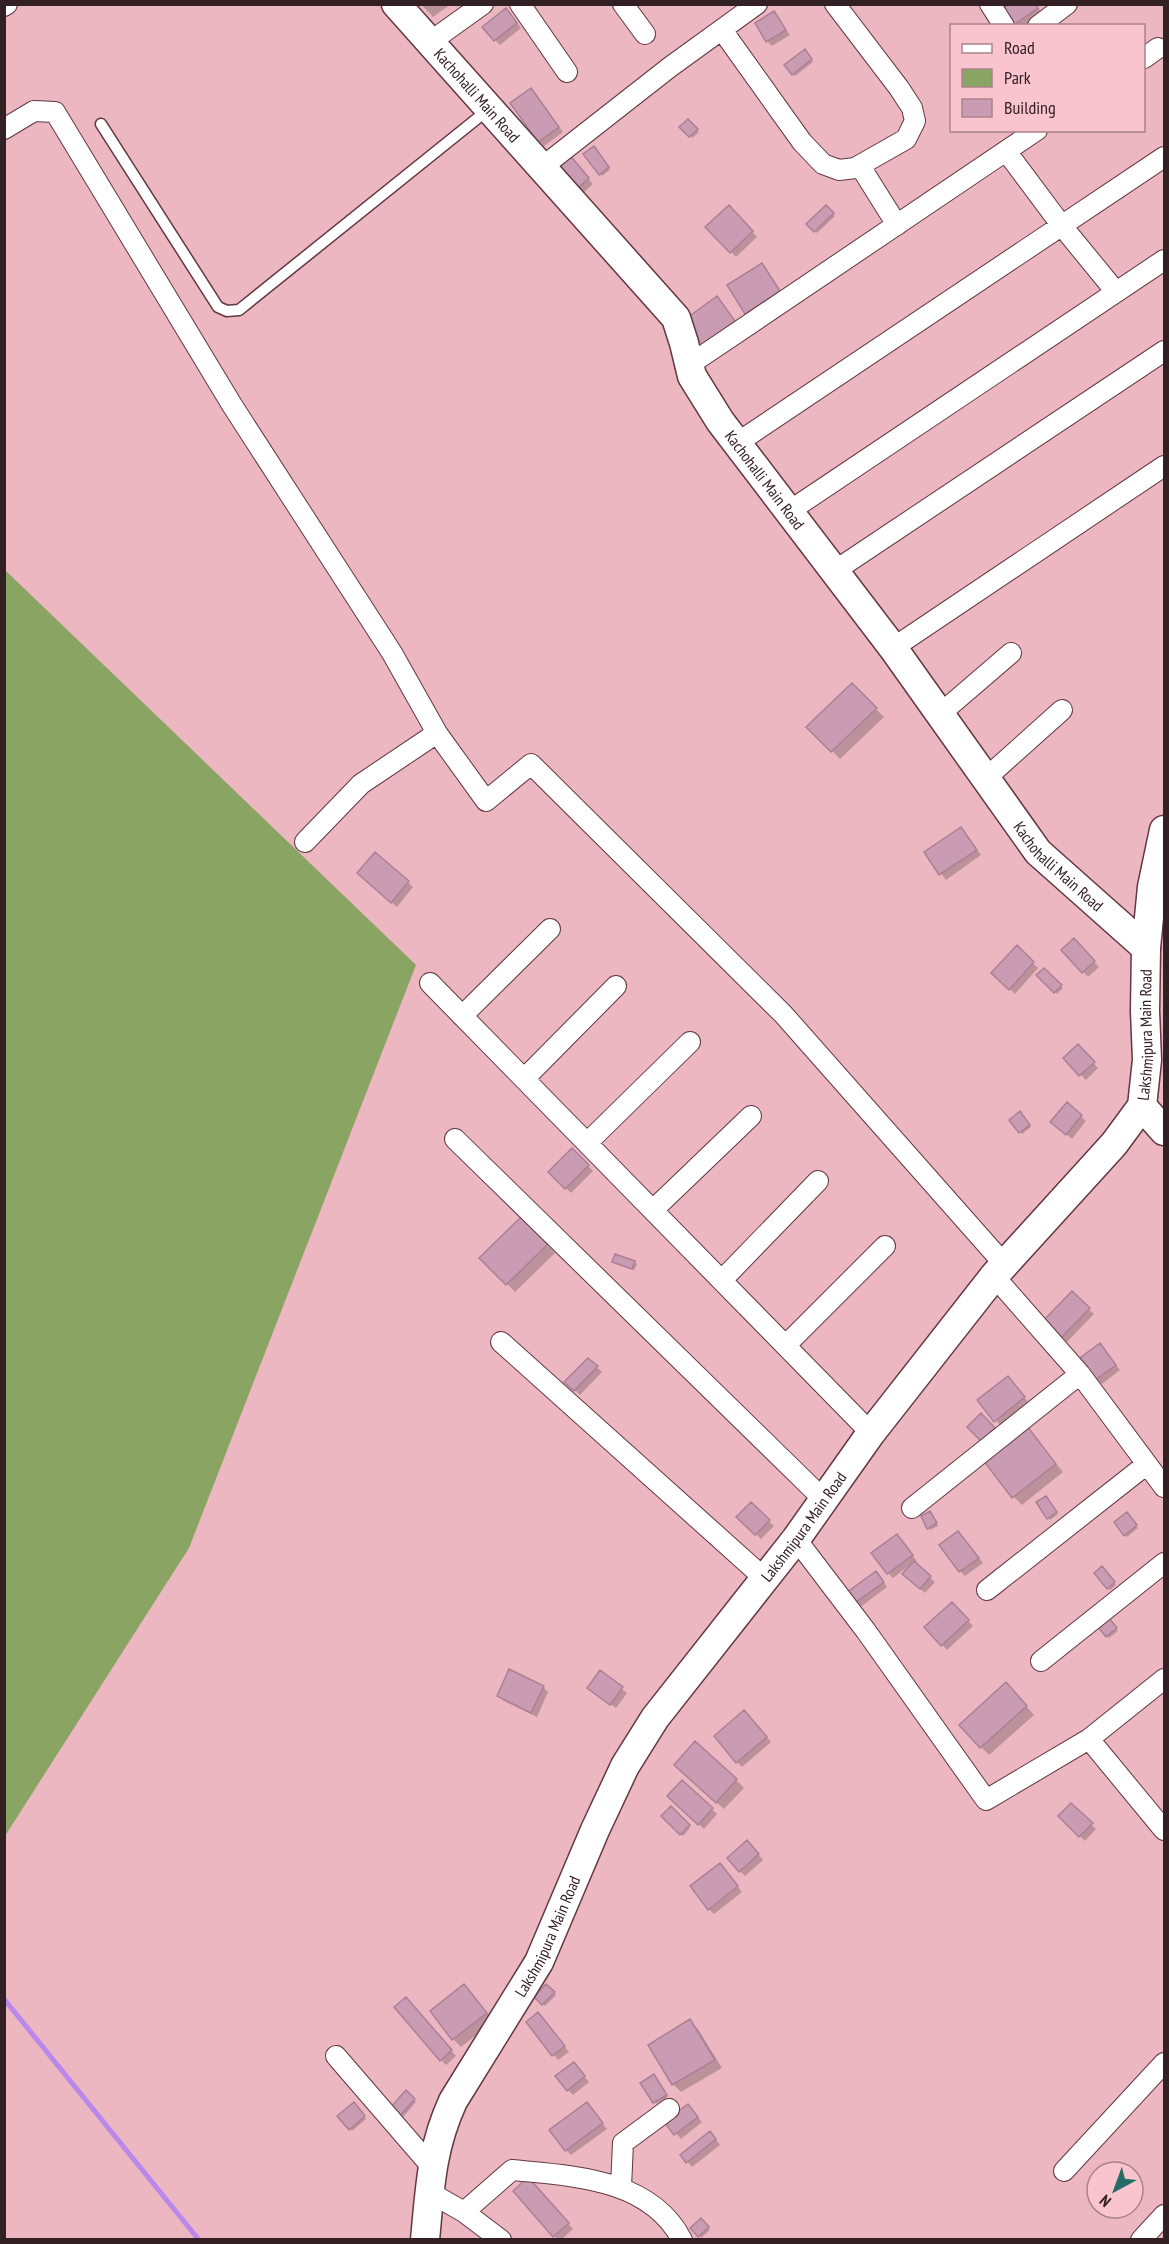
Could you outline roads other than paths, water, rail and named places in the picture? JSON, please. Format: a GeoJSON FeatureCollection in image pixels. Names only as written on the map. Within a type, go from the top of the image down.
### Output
{"type":"FeatureCollection","features":[{"type":"Feature","properties":{"kind":"main road","name":"Kachohalli Main Road"},"geometry":{"type":"LineString","coordinates":[[396,4],[676,318],[692,376],[737,443],[893,648],[1038,852],[1146,948]]}},
{"type":"Feature","properties":{"kind":"main road","name":"Lakshmipura Main Road"},"geometry":{"type":"LineString","coordinates":[[425,2240],[430,2179],[442,2124],[453,2101],[539,1962],[625,1766],[655,1718],[796,1539],[871,1433],[999,1270],[1114,1144],[1142,1106],[1147,1060],[1146,948],[1152,887],[1164,830]]}},
{"type":"Feature","properties":{"kind":"main road"},"geometry":{"type":"LineString","coordinates":[[1142,1106],[1164,1131]]}},
{"type":"Feature","properties":{"kind":"street"},"geometry":{"type":"LineString","coordinates":[[429,42],[483,4]]}},
{"type":"Feature","properties":{"kind":"street"},"geometry":{"type":"LineString","coordinates":[[520,4],[567,72]]}},
{"type":"Feature","properties":{"kind":"street"},"geometry":{"type":"LineString","coordinates":[[623,4],[645,34]]}},
{"type":"Feature","properties":{"kind":"street"},"geometry":{"type":"LineString","coordinates":[[541,168],[670,67],[757,4]]}},
{"type":"Feature","properties":{"kind":"street"},"geometry":{"type":"LineString","coordinates":[[722,30],[802,142],[823,164],[839,170],[860,166],[906,139],[915,121],[912,108],[899,88],[835,4]]}},
{"type":"Feature","properties":{"kind":"street"},"geometry":{"type":"LineString","coordinates":[[990,4],[1003,24]]}},
{"type":"Feature","properties":{"kind":"street"},"geometry":{"type":"LineString","coordinates":[[1041,24],[1067,4]]}},
{"type":"Feature","properties":{"kind":"street"},"geometry":{"type":"LineString","coordinates":[[4,129],[34,111],[55,112],[232,405],[392,653],[437,733],[486,801],[531,764],[783,1014],[999,1270],[1164,1487]]}},
{"type":"Feature","properties":{"kind":"street"},"geometry":{"type":"LineString","coordinates":[[689,366],[1034,132]]}},
{"type":"Feature","properties":{"kind":"street"},"geometry":{"type":"LineString","coordinates":[[1006,151],[1062,226],[1116,292]]}},
{"type":"Feature","properties":{"kind":"street"},"geometry":{"type":"LineString","coordinates":[[737,443],[1164,157]]}},
{"type":"Feature","properties":{"kind":"street"},"geometry":{"type":"LineString","coordinates":[[860,166],[897,225]]}},
{"type":"Feature","properties":{"kind":"street"},"geometry":{"type":"LineString","coordinates":[[788,512],[1164,260]]}},
{"type":"Feature","properties":{"kind":"street"},"geometry":{"type":"LineString","coordinates":[[833,572],[1164,351]]}},
{"type":"Feature","properties":{"kind":"street"},"geometry":{"type":"LineString","coordinates":[[893,648],[1164,466]]}},
{"type":"Feature","properties":{"kind":"street"},"geometry":{"type":"LineString","coordinates":[[940,714],[1011,653]]}},
{"type":"Feature","properties":{"kind":"street"},"geometry":{"type":"LineString","coordinates":[[985,779],[1062,710]]}},
{"type":"Feature","properties":{"kind":"street"},"geometry":{"type":"LineString","coordinates":[[305,842],[361,784],[437,733]]}},
{"type":"Feature","properties":{"kind":"street"},"geometry":{"type":"LineString","coordinates":[[462,1016],[550,929]]}},
{"type":"Feature","properties":{"kind":"street"},"geometry":{"type":"LineString","coordinates":[[430,983],[871,1433]]}},
{"type":"Feature","properties":{"kind":"street"},"geometry":{"type":"LineString","coordinates":[[524,1078],[616,986]]}},
{"type":"Feature","properties":{"kind":"street"},"geometry":{"type":"LineString","coordinates":[[587,1143],[690,1042]]}},
{"type":"Feature","properties":{"kind":"street"},"geometry":{"type":"LineString","coordinates":[[653,1210],[751,1116]]}},
{"type":"Feature","properties":{"kind":"street"},"geometry":{"type":"LineString","coordinates":[[455,1138],[824,1499]]}},
{"type":"Feature","properties":{"kind":"street"},"geometry":{"type":"LineString","coordinates":[[722,1280],[818,1181]]}},
{"type":"Feature","properties":{"kind":"street"},"geometry":{"type":"LineString","coordinates":[[786,1345],[885,1246]]}},
{"type":"Feature","properties":{"kind":"street"},"geometry":{"type":"LineString","coordinates":[[501,1342],[764,1578]]}},
{"type":"Feature","properties":{"kind":"street"},"geometry":{"type":"LineString","coordinates":[[912,1508],[1080,1374]]}},
{"type":"Feature","properties":{"kind":"street"},"geometry":{"type":"LineString","coordinates":[[987,1590],[1147,1464]]}},
{"type":"Feature","properties":{"kind":"street"},"geometry":{"type":"LineString","coordinates":[[796,1539],[866,1631],[986,1800],[1089,1739],[1164,1679]]}},
{"type":"Feature","properties":{"kind":"street"},"geometry":{"type":"LineString","coordinates":[[1041,1661],[1164,1563]]}},
{"type":"Feature","properties":{"kind":"street"},"geometry":{"type":"LineString","coordinates":[[1089,1739],[1164,1830]]}},
{"type":"Feature","properties":{"kind":"street"},"geometry":{"type":"LineString","coordinates":[[336,2056],[430,2179],[464,2212],[501,2240]]}},
{"type":"Feature","properties":{"kind":"street"},"geometry":{"type":"LineString","coordinates":[[1064,2171],[1164,2063]]}},
{"type":"Feature","properties":{"kind":"street"},"geometry":{"type":"LineString","coordinates":[[621,2187],[623,2143],[669,2109]]}},
{"type":"Feature","properties":{"kind":"street"},"geometry":{"type":"LineString","coordinates":[[464,2212],[512,2170],[586,2178],[621,2187],[652,2205],[678,2230],[682,2240]]}},
{"type":"Feature","properties":{"kind":"street"},"geometry":{"type":"LineString","coordinates":[[1141,2240],[1164,2215]]}},
{"type":"Feature","properties":{"kind":"lane"},"geometry":{"type":"LineString","coordinates":[[101,124],[218,307],[227,311],[239,310],[489,109]]}},
{"type":"Feature","properties":{"kind":"waterway"},"geometry":{"type":"LineString","coordinates":[[4,1999],[199,2240]]}}]}
